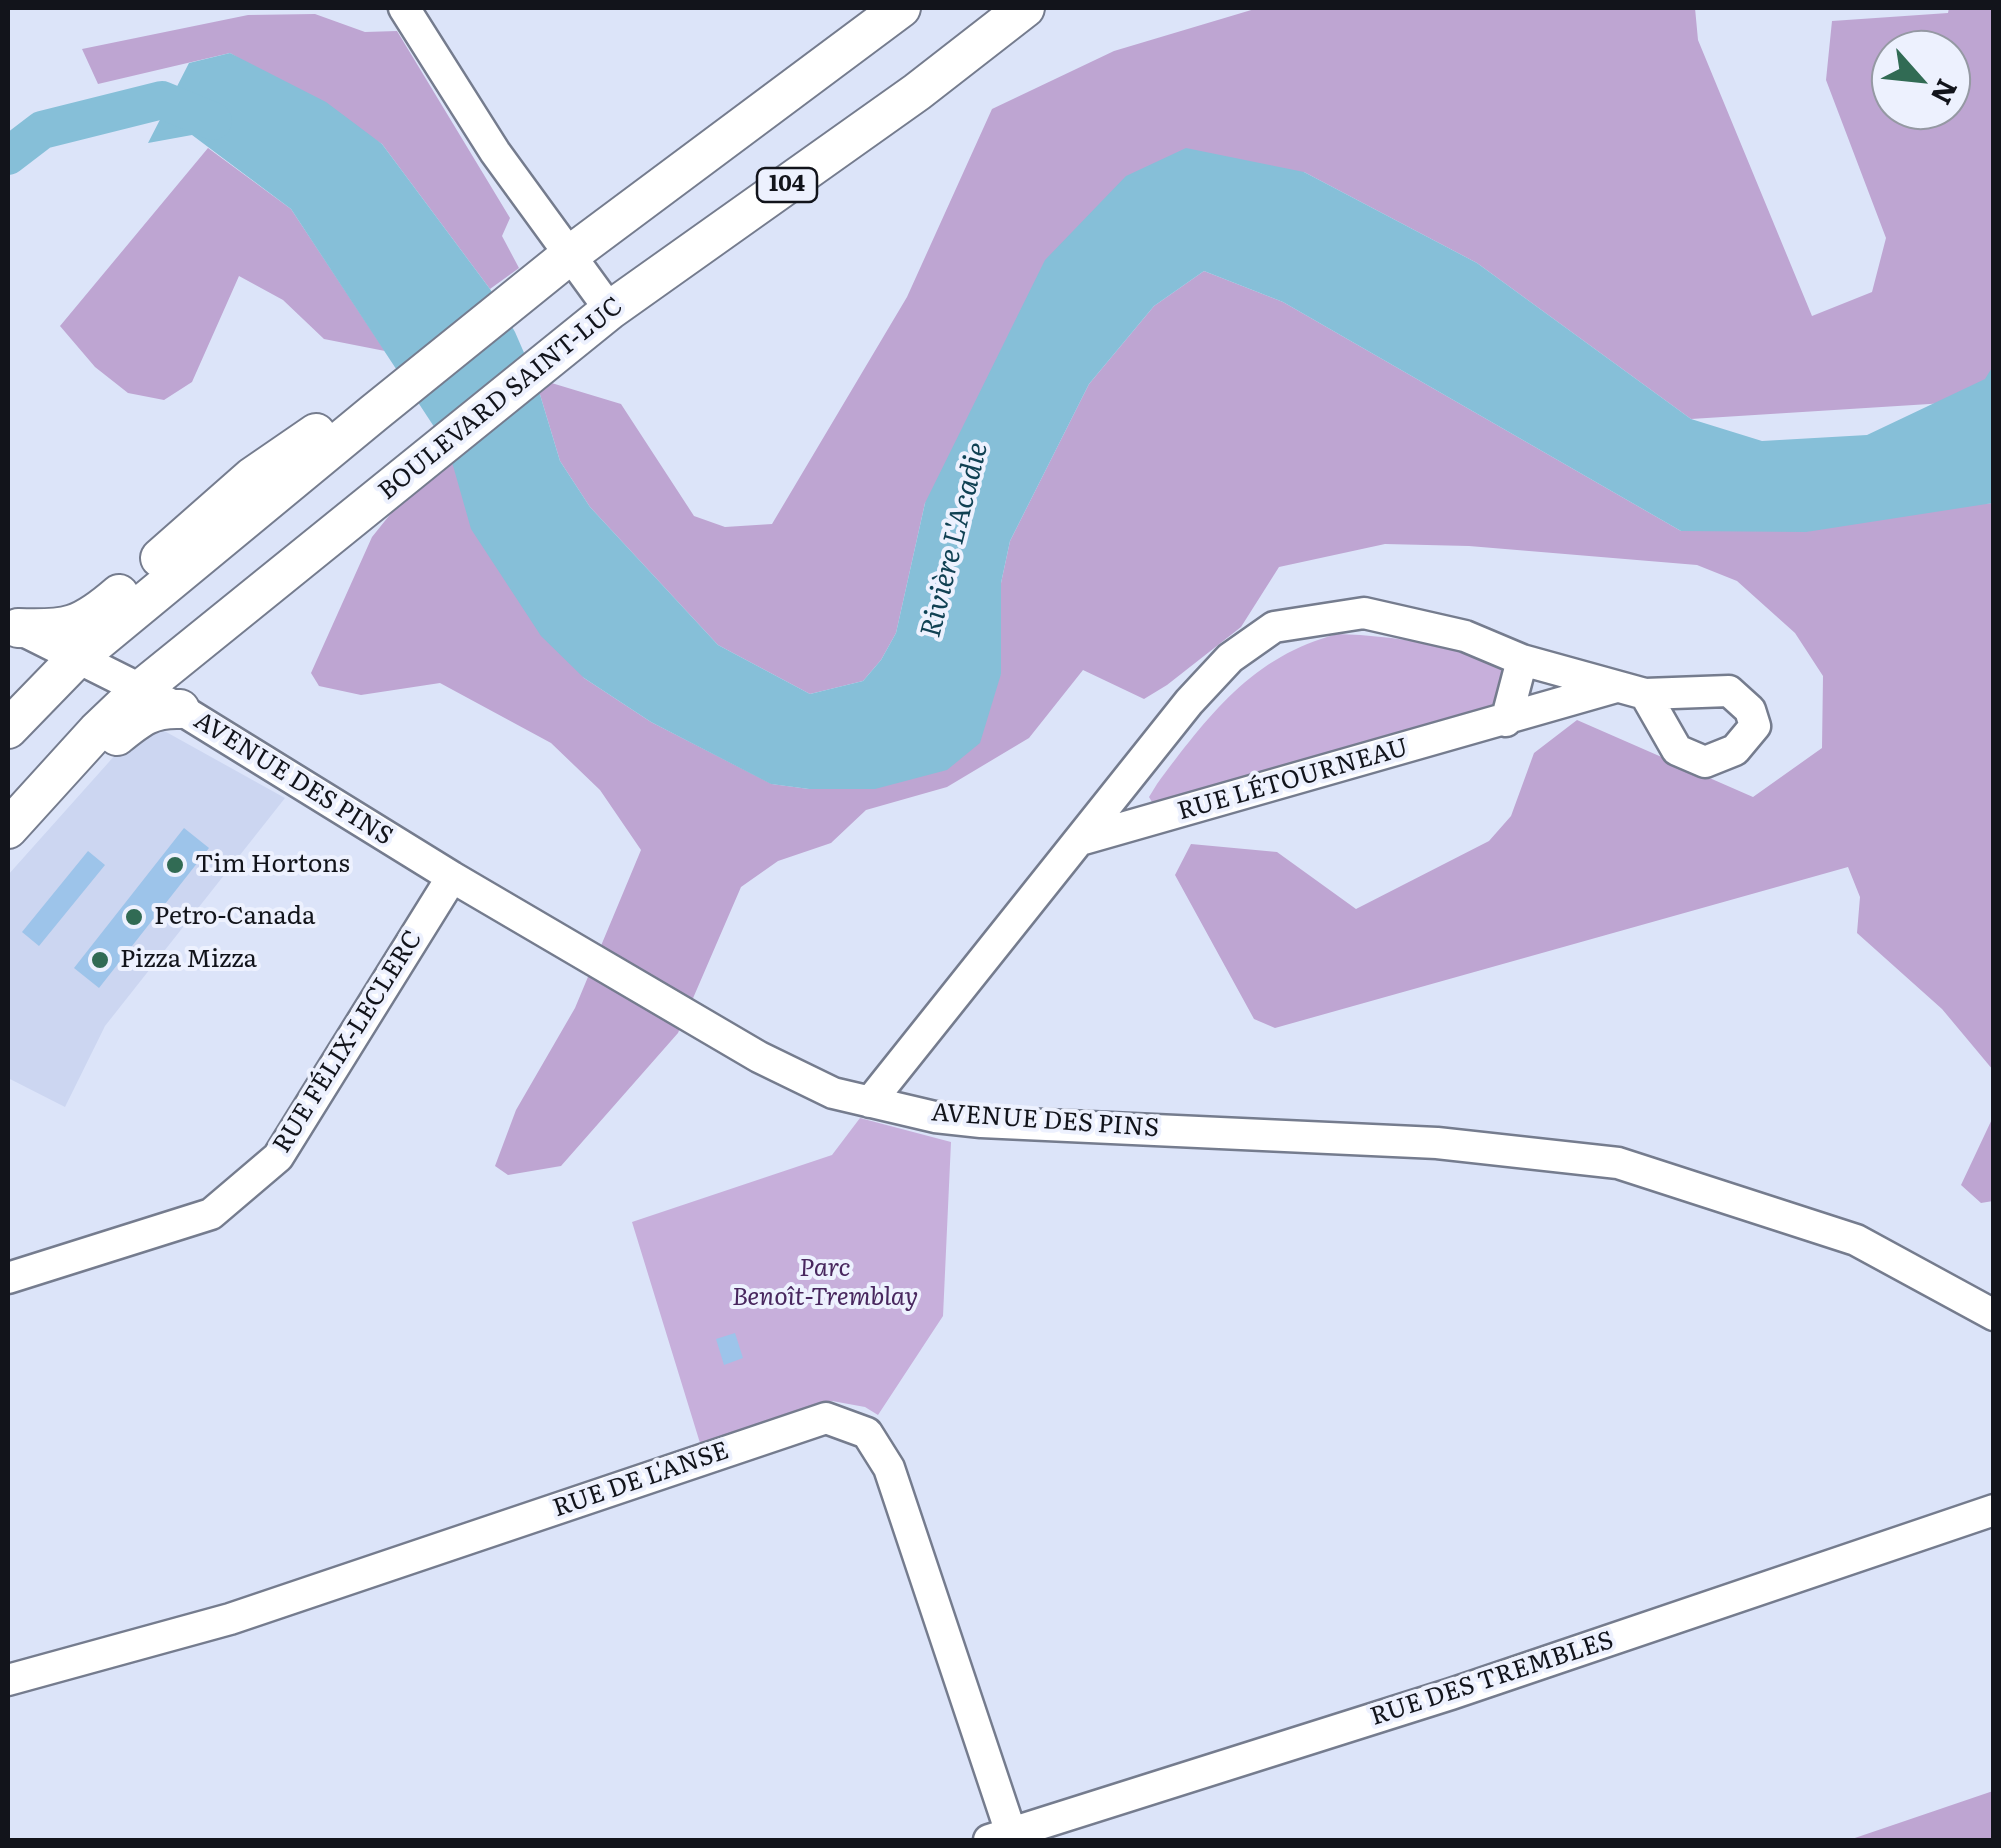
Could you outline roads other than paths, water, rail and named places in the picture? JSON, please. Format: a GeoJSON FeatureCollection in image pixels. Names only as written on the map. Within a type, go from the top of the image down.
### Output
{"type":"FeatureCollection","features":[{"type":"Feature","properties":{"kind":"main road"},"geometry":{"type":"LineString","coordinates":[[8,797],[108,675],[346,464],[374,413],[571,254],[901,8]]}},
{"type":"Feature","properties":{"kind":"main road","name":"BOULEVARD SAINT-LUC"},"geometry":{"type":"LineString","coordinates":[[8,729],[108,675],[418,465],[610,310],[917,92],[1026,8]]}},
{"type":"Feature","properties":{"kind":"main road"},"geometry":{"type":"LineString","coordinates":[[13,624],[60,630],[79,623],[103,608],[252,477],[328,424],[374,413]]}},
{"type":"Feature","properties":{"kind":"main road","name":"BOULEVARD SAINT-LUC"},"geometry":{"type":"LineString","coordinates":[[8,829],[85,743],[108,675]]}},
{"type":"Feature","properties":{"kind":"main road"},"geometry":{"type":"LineString","coordinates":[[8,856],[113,740],[144,714],[159,708],[180,709]]}},
{"type":"Feature","properties":{"kind":"street"},"geometry":{"type":"LineString","coordinates":[[404,8],[494,152],[610,310]]}},
{"type":"Feature","properties":{"kind":"street","name":"RUE LÉTOURNEAU"},"geometry":{"type":"LineString","coordinates":[[870,1102],[1189,702],[1230,658],[1274,627],[1364,613],[1466,636],[1522,660],[1631,691],[1506,720],[1080,840]]}},
{"type":"Feature","properties":{"kind":"street","name":"AVENUE DES PINS"},"geometry":{"type":"LineString","coordinates":[[13,624],[180,709],[452,878],[759,1057],[833,1094],[935,1117],[982,1122],[1437,1143],[1618,1163],[1856,1240],[1994,1314]]}},
{"type":"Feature","properties":{"kind":"street"},"geometry":{"type":"LineString","coordinates":[[1506,720],[1522,660]]}},
{"type":"Feature","properties":{"kind":"street","name":"RUE FÉLIX-LECLERC"},"geometry":{"type":"LineString","coordinates":[[8,1278],[211,1214],[278,1156],[452,878]]}},
{"type":"Feature","properties":{"kind":"street","name":"RUE DE L'ANSE"},"geometry":{"type":"LineString","coordinates":[[8,1680],[230,1619],[826,1418],[867,1432],[889,1468],[1000,1837]]}},
{"type":"Feature","properties":{"kind":"street","name":"RUE DES TREMBLES"},"geometry":{"type":"LineString","coordinates":[[1000,1837],[1452,1694],[1994,1510]]}},
{"type":"Feature","properties":{"kind":"water"},"geometry":{"type":"Polygon","coordinates":[[[230,53],[326,102],[382,144],[490,289],[515,332],[535,378],[560,461],[590,507],[718,645],[810,694],[863,681],[896,633],[925,503],[1045,260],[1126,176],[1186,148],[1304,172],[1477,263],[1691,419],[1762,441],[1867,435],[1985,379],[1993,366],[1993,503],[1806,532],[1681,531],[1283,302],[1204,271],[1154,306],[1089,384],[1010,541],[1001,583],[1001,674],[980,743],[947,770],[875,789],[809,789],[771,784],[651,722],[584,678],[541,636],[471,529],[448,448],[291,209],[192,135],[148,143],[189,63],[230,53]]]}},
{"type":"Feature","properties":{"kind":"waterway","name":"Rivière L'Acadie"},"geometry":{"type":"LineString","coordinates":[[8,156],[42,130],[162,100],[213,121]]}},
{"type":"Feature","properties":{"kind":"place","name":"Tim Hortons"},"geometry":{"type":"Point","coordinates":[175,865]}},
{"type":"Feature","properties":{"kind":"place","name":"Petro-Canada"},"geometry":{"type":"Point","coordinates":[134,917]}},
{"type":"Feature","properties":{"kind":"place","name":"Pizza Mizza"},"geometry":{"type":"Point","coordinates":[100,960]}},
{"type":"Feature","properties":{"kind":"park label","name":"Parc Benoît-Tremblay"},"geometry":{"type":"Point","coordinates":[825,1284]}}]}
